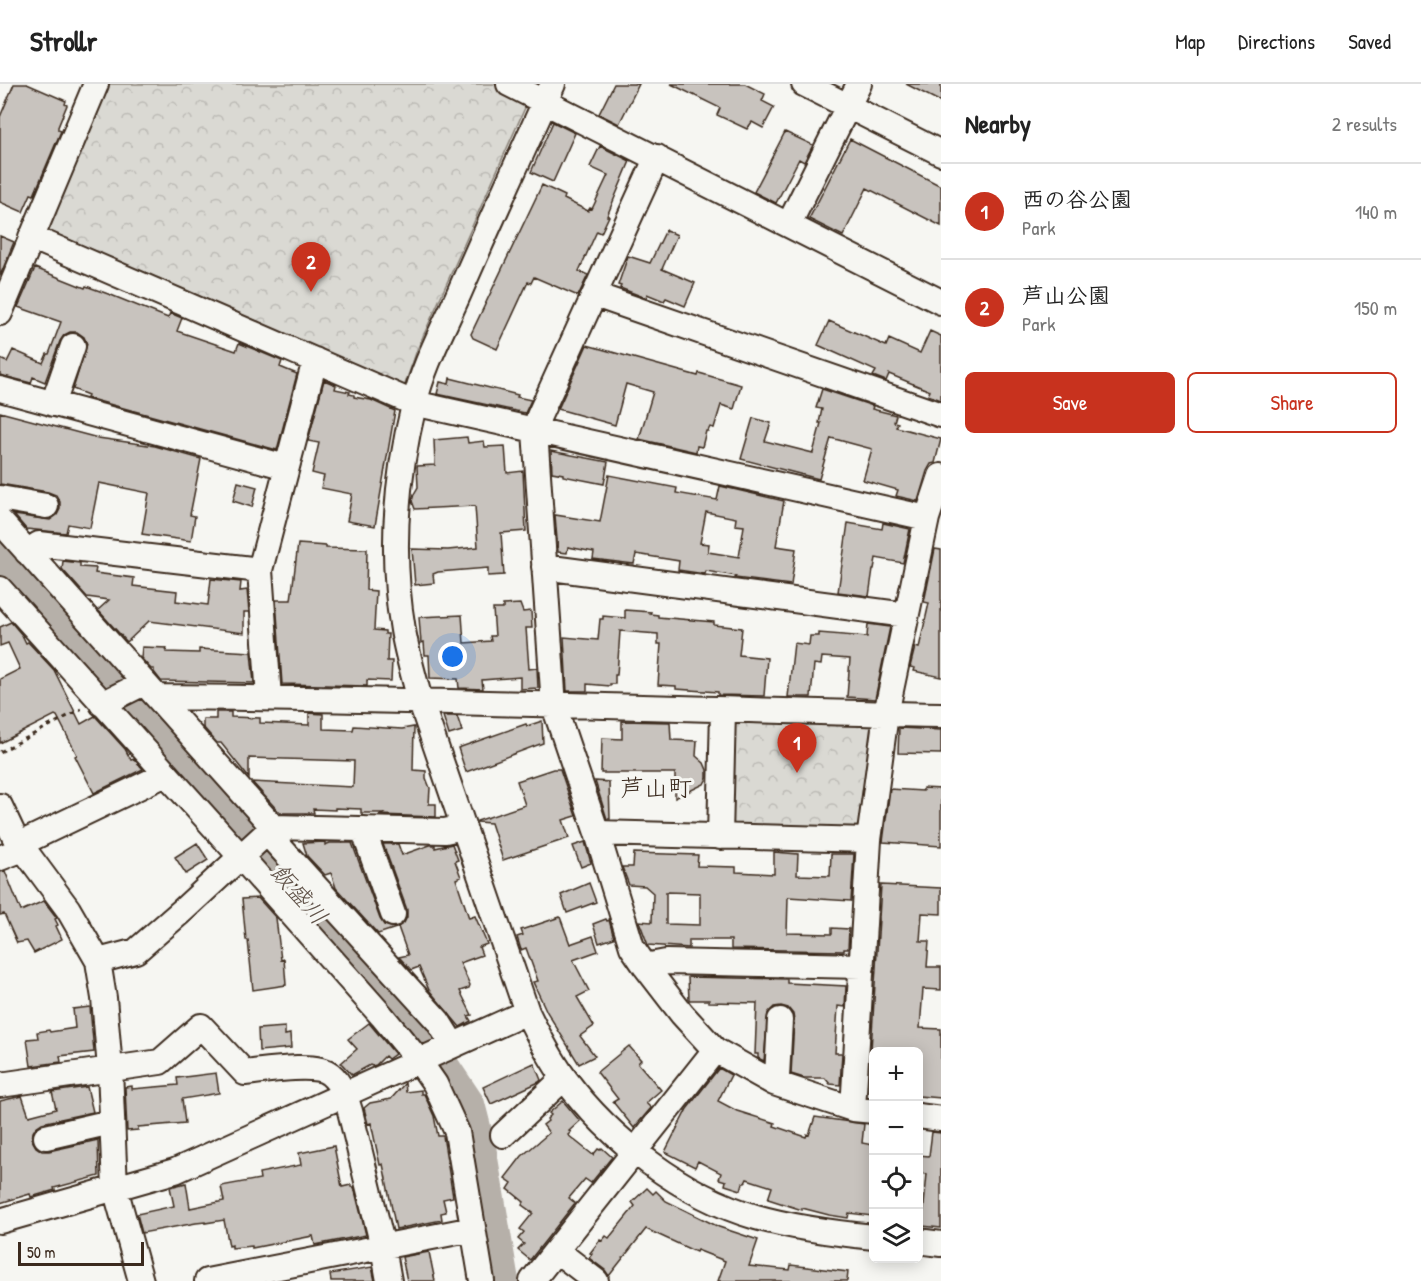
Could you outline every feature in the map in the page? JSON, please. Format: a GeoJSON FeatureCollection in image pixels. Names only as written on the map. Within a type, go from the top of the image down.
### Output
{"type":"FeatureCollection","features":[{"type":"Feature","properties":{"kind":"street"},"geometry":{"type":"LineString","coordinates":[[509,84],[549,93],[657,158],[941,302]]}},
{"type":"Feature","properties":{"kind":"street"},"geometry":{"type":"LineString","coordinates":[[804,84],[941,153]]}},
{"type":"Feature","properties":{"kind":"street"},"geometry":{"type":"LineString","coordinates":[[789,224],[859,84]]}},
{"type":"Feature","properties":{"kind":"street"},"geometry":{"type":"LineString","coordinates":[[0,313],[32,237],[88,87]]}},
{"type":"Feature","properties":{"kind":"street"},"geometry":{"type":"LineString","coordinates":[[549,93],[437,343],[414,402],[403,460],[396,526],[396,552],[403,630],[420,700],[526,1012],[564,1078],[596,1116],[635,1151],[705,1196],[754,1216],[804,1228],[869,1236]]}},
{"type":"Feature","properties":{"kind":"street"},"geometry":{"type":"LineString","coordinates":[[657,158],[539,417],[535,431],[554,706],[597,833],[632,947],[645,966],[682,1014],[715,1050],[774,1083],[863,1110],[862,966],[869,840],[886,714],[927,518],[941,476]]}},
{"type":"Feature","properties":{"kind":"street"},"geometry":{"type":"LineString","coordinates":[[32,237],[414,402],[927,518]]}},
{"type":"Feature","properties":{"kind":"street"},"geometry":{"type":"LineString","coordinates":[[595,295],[941,415]]}},
{"type":"Feature","properties":{"kind":"street"},"geometry":{"type":"LineString","coordinates":[[53,404],[74,346]]}},
{"type":"Feature","properties":{"kind":"street"},"geometry":{"type":"LineString","coordinates":[[268,698],[260,570],[315,360]]}},
{"type":"Feature","properties":{"kind":"street"},"geometry":{"type":"LineString","coordinates":[[0,389],[286,467]]}},
{"type":"Feature","properties":{"kind":"street"},"geometry":{"type":"LineString","coordinates":[[0,498],[46,506]]}},
{"type":"Feature","properties":{"kind":"street"},"geometry":{"type":"LineString","coordinates":[[0,522],[268,831],[438,1021],[451,1046]]}},
{"type":"Feature","properties":{"kind":"street"},"geometry":{"type":"LineString","coordinates":[[27,552],[39,544],[260,570]]}},
{"type":"Feature","properties":{"kind":"street"},"geometry":{"type":"LineString","coordinates":[[544,567],[906,615]]}},
{"type":"Feature","properties":{"kind":"street"},"geometry":{"type":"LineString","coordinates":[[0,589],[243,856],[421,1060],[457,1132],[482,1281]]}},
{"type":"Feature","properties":{"kind":"street"},"geometry":{"type":"LineString","coordinates":[[102,702],[145,689],[268,698],[420,700],[554,706],[941,715]]}},
{"type":"Feature","properties":{"kind":"street"},"geometry":{"type":"LineString","coordinates":[[720,837],[723,710]]}},
{"type":"Feature","properties":{"kind":"street"},"geometry":{"type":"LineString","coordinates":[[0,858],[166,774]]}},
{"type":"Feature","properties":{"kind":"street"},"geometry":{"type":"LineString","coordinates":[[0,806],[21,847],[68,909],[98,961],[104,998],[110,1069],[115,1188],[141,1281]]}},
{"type":"Feature","properties":{"kind":"street"},"geometry":{"type":"LineString","coordinates":[[98,961],[136,951],[268,831],[363,829],[446,831],[463,827]]}},
{"type":"Feature","properties":{"kind":"street"},"geometry":{"type":"LineString","coordinates":[[363,829],[393,914]]}},
{"type":"Feature","properties":{"kind":"street"},"geometry":{"type":"LineString","coordinates":[[597,833],[869,840]]}},
{"type":"Feature","properties":{"kind":"street"},"geometry":{"type":"LineString","coordinates":[[645,966],[666,962],[862,966]]}},
{"type":"Feature","properties":{"kind":"street"},"geometry":{"type":"LineString","coordinates":[[0,1221],[175,1171],[526,1012]]}},
{"type":"Feature","properties":{"kind":"street"},"geometry":{"type":"LineString","coordinates":[[774,1083],[777,1077],[780,1020]]}},
{"type":"Feature","properties":{"kind":"street"},"geometry":{"type":"LineString","coordinates":[[0,1085],[160,1062],[201,1026],[245,1073],[316,1068],[328,1072],[345,1095],[390,1281]]}},
{"type":"Feature","properties":{"kind":"street"},"geometry":{"type":"LineString","coordinates":[[532,1281],[715,1050]]}},
{"type":"Feature","properties":{"kind":"street"},"geometry":{"type":"LineString","coordinates":[[503,1135],[564,1078]]}},
{"type":"Feature","properties":{"kind":"street"},"geometry":{"type":"LineString","coordinates":[[923,1117],[941,1119]]}},
{"type":"Feature","properties":{"kind":"street"},"geometry":{"type":"LineString","coordinates":[[46,1137],[111,1122]]}},
{"type":"Feature","properties":{"kind":"street"},"geometry":{"type":"LineString","coordinates":[[207,1281],[285,1274],[383,1247],[473,1229]]}},
{"type":"Feature","properties":{"kind":"street"},"geometry":{"type":"LineString","coordinates":[[923,1242],[941,1244]]}},
{"type":"Feature","properties":{"kind":"street"},"geometry":{"type":"LineString","coordinates":[[557,1251],[596,1281]]}},
{"type":"Feature","properties":{"kind":"path"},"geometry":{"type":"LineString","coordinates":[[0,752],[102,702]]}},
{"type":"Feature","properties":{"kind":"green space"},"geometry":{"type":"Polygon","coordinates":[[[104,84],[496,84],[528,101],[417,350],[403,390],[47,234],[44,227],[104,84]]]}},
{"type":"Feature","properties":{"kind":"green space"},"geometry":{"type":"Polygon","coordinates":[[[732,717],[870,721],[876,726],[858,830],[729,827],[732,717]]]}},
{"type":"Feature","properties":{"kind":"building"},"geometry":{"type":"Polygon","coordinates":[[[14,84],[27,84],[66,101],[67,105],[58,127],[61,131],[34,195],[31,194],[23,212],[0,202],[0,117],[14,84]]]}},
{"type":"Feature","properties":{"kind":"building"},"geometry":{"type":"Polygon","coordinates":[[[614,84],[639,84],[619,124],[599,114],[614,84]]]}},
{"type":"Feature","properties":{"kind":"building"},"geometry":{"type":"Polygon","coordinates":[[[671,84],[745,84],[765,94],[762,101],[774,107],[763,128],[752,122],[747,129],[717,115],[720,108],[671,84]]]}},
{"type":"Feature","properties":{"kind":"building"},"geometry":{"type":"Polygon","coordinates":[[[906,84],[941,84],[941,102],[906,84]]]}},
{"type":"Feature","properties":{"kind":"building"},"geometry":{"type":"Polygon","coordinates":[[[553,122],[575,133],[553,182],[531,172],[553,122]]]}},
{"type":"Feature","properties":{"kind":"building"},"geometry":{"type":"Polygon","coordinates":[[[785,132],[813,145],[804,162],[799,159],[776,203],[754,192],[785,132]]]}},
{"type":"Feature","properties":{"kind":"building"},"geometry":{"type":"Polygon","coordinates":[[[850,139],[941,186],[941,226],[867,188],[843,236],[809,219],[850,139]]]}},
{"type":"Feature","properties":{"kind":"building"},"geometry":{"type":"Polygon","coordinates":[[[600,146],[630,161],[607,216],[609,216],[601,233],[597,231],[579,271],[588,275],[578,296],[534,277],[531,283],[528,282],[497,349],[473,338],[471,334],[542,185],[588,211],[592,209],[608,175],[590,167],[600,146]]]}},
{"type":"Feature","properties":{"kind":"building"},"geometry":{"type":"Polygon","coordinates":[[[666,230],[677,235],[662,269],[695,283],[685,306],[666,298],[664,301],[647,294],[646,298],[620,288],[621,286],[618,285],[628,256],[650,263],[666,230]]]}},
{"type":"Feature","properties":{"kind":"building"},"geometry":{"type":"Polygon","coordinates":[[[0,236],[14,242],[0,276],[0,236]]]}},
{"type":"Feature","properties":{"kind":"building"},"geometry":{"type":"Polygon","coordinates":[[[35,268],[168,318],[170,313],[182,318],[177,331],[236,351],[239,343],[282,361],[280,367],[297,374],[277,450],[87,398],[88,395],[73,389],[87,344],[84,337],[77,332],[64,335],[60,341],[45,382],[33,377],[31,383],[0,375],[0,359],[7,362],[13,350],[43,363],[49,354],[61,322],[18,307],[35,268]]]}},
{"type":"Feature","properties":{"kind":"building"},"geometry":{"type":"Polygon","coordinates":[[[829,321],[886,346],[889,339],[920,353],[930,331],[941,336],[941,400],[928,395],[930,391],[889,374],[886,381],[873,376],[876,371],[818,345],[829,321]]]}},
{"type":"Feature","properties":{"kind":"building"},"geometry":{"type":"Polygon","coordinates":[[[587,345],[698,376],[699,373],[741,385],[734,409],[721,405],[714,428],[710,427],[706,431],[702,447],[697,446],[696,452],[639,439],[653,392],[626,384],[615,425],[558,409],[587,345]]]}},
{"type":"Feature","properties":{"kind":"building"},"geometry":{"type":"Polygon","coordinates":[[[450,378],[531,400],[525,413],[437,394],[440,382],[449,384],[450,378]]]}},
{"type":"Feature","properties":{"kind":"building"},"geometry":{"type":"Polygon","coordinates":[[[324,380],[336,385],[335,389],[350,392],[349,394],[354,397],[371,400],[395,411],[375,526],[347,521],[352,494],[321,488],[324,476],[312,473],[319,443],[308,441],[324,380]]]}},
{"type":"Feature","properties":{"kind":"building"},"geometry":{"type":"Polygon","coordinates":[[[822,389],[873,406],[872,409],[896,415],[894,422],[898,423],[896,427],[941,439],[935,463],[931,464],[927,471],[918,501],[896,496],[898,490],[863,480],[872,449],[831,438],[819,479],[741,459],[753,418],[771,423],[765,441],[813,453],[821,423],[819,423],[822,409],[816,408],[822,389]]]}},
{"type":"Feature","properties":{"kind":"building"},"geometry":{"type":"Polygon","coordinates":[[[0,412],[98,438],[155,446],[201,459],[190,515],[195,516],[191,541],[142,534],[149,493],[99,483],[90,528],[68,524],[66,533],[26,529],[14,515],[50,520],[57,515],[60,502],[56,495],[48,492],[0,484],[0,412]]]}},
{"type":"Feature","properties":{"kind":"building"},"geometry":{"type":"Polygon","coordinates":[[[467,437],[468,443],[484,441],[485,447],[505,446],[507,473],[523,471],[526,531],[501,533],[504,575],[488,576],[488,568],[438,572],[433,574],[434,583],[415,585],[412,549],[448,550],[478,547],[475,506],[415,509],[412,501],[418,487],[417,466],[435,465],[434,440],[467,437]]]}},
{"type":"Feature","properties":{"kind":"building"},"geometry":{"type":"Polygon","coordinates":[[[551,451],[608,462],[604,484],[552,472],[551,451]]]}},
{"type":"Feature","properties":{"kind":"building"},"geometry":{"type":"Polygon","coordinates":[[[609,475],[677,488],[676,493],[717,500],[720,486],[784,501],[776,546],[796,549],[791,585],[735,578],[736,576],[706,571],[705,574],[678,570],[679,561],[636,554],[634,564],[593,559],[594,552],[568,547],[567,553],[558,552],[555,515],[600,522],[609,475]],[[706,512],[700,543],[709,544],[708,552],[739,557],[744,526],[735,525],[736,518],[706,512]]]}},
{"type":"Feature","properties":{"kind":"building"},"geometry":{"type":"Polygon","coordinates":[[[238,482],[257,487],[252,507],[233,501],[238,482]]]}},
{"type":"Feature","properties":{"kind":"building"},"geometry":{"type":"Polygon","coordinates":[[[848,523],[882,529],[883,523],[910,529],[903,563],[876,558],[869,596],[838,592],[848,523]]]}},
{"type":"Feature","properties":{"kind":"building"},"geometry":{"type":"Polygon","coordinates":[[[298,544],[326,546],[326,548],[367,549],[366,590],[376,591],[374,630],[385,631],[385,634],[388,634],[387,661],[392,661],[391,681],[367,680],[367,686],[282,684],[276,600],[291,600],[298,544]]]}},
{"type":"Feature","properties":{"kind":"building"},"geometry":{"type":"Polygon","coordinates":[[[935,549],[941,550],[941,677],[914,671],[915,668],[910,667],[915,647],[919,648],[929,603],[924,602],[935,549]]]}},
{"type":"Feature","properties":{"kind":"building"},"geometry":{"type":"Polygon","coordinates":[[[63,561],[80,563],[80,567],[96,568],[95,573],[134,578],[133,586],[177,591],[176,601],[208,605],[211,579],[241,582],[240,591],[247,590],[249,612],[244,612],[244,633],[149,621],[127,642],[98,610],[109,600],[87,597],[62,569],[63,561]]]}},
{"type":"Feature","properties":{"kind":"building"},"geometry":{"type":"Polygon","coordinates":[[[520,604],[523,612],[531,611],[532,628],[526,628],[529,669],[537,668],[538,688],[520,689],[520,677],[482,680],[483,689],[459,688],[458,679],[430,678],[429,655],[425,655],[424,642],[421,643],[419,617],[462,615],[464,643],[491,641],[490,636],[495,636],[493,609],[503,609],[503,605],[520,604]]]}},
{"type":"Feature","properties":{"kind":"building"},"geometry":{"type":"Polygon","coordinates":[[[625,610],[651,612],[650,614],[658,615],[658,617],[714,622],[714,625],[742,628],[739,655],[767,658],[764,696],[718,695],[718,692],[676,689],[676,686],[658,685],[661,644],[658,644],[658,634],[620,631],[615,684],[610,684],[610,686],[587,684],[587,691],[567,691],[564,637],[598,640],[600,619],[603,619],[603,616],[625,618],[625,610]]]}},
{"type":"Feature","properties":{"kind":"building"},"geometry":{"type":"Polygon","coordinates":[[[11,622],[26,643],[28,642],[54,670],[81,724],[95,716],[125,749],[131,760],[134,759],[143,769],[94,793],[55,715],[0,743],[0,679],[20,669],[8,643],[0,646],[0,627],[11,622]]]}},
{"type":"Feature","properties":{"kind":"building"},"geometry":{"type":"Polygon","coordinates":[[[868,624],[890,627],[875,699],[847,697],[850,659],[822,657],[821,665],[814,664],[811,697],[788,697],[794,643],[809,645],[810,636],[819,636],[819,633],[867,637],[868,624]]]}},
{"type":"Feature","properties":{"kind":"building"},"geometry":{"type":"Polygon","coordinates":[[[142,647],[167,648],[166,652],[199,653],[199,649],[251,652],[254,683],[161,681],[154,669],[151,669],[141,658],[142,647]]]}},
{"type":"Feature","properties":{"kind":"building"},"geometry":{"type":"Polygon","coordinates":[[[216,712],[231,712],[231,717],[260,718],[260,723],[309,725],[309,713],[323,714],[323,729],[353,730],[354,726],[402,729],[414,727],[413,770],[426,771],[430,788],[429,804],[436,804],[436,817],[379,815],[385,813],[361,813],[361,809],[335,808],[335,810],[313,809],[314,813],[280,813],[252,782],[353,787],[354,761],[249,758],[249,778],[221,743],[217,743],[203,727],[203,719],[216,719],[216,712]]]}},
{"type":"Feature","properties":{"kind":"building"},"geometry":{"type":"Polygon","coordinates":[[[443,716],[457,716],[462,731],[449,735],[443,716]]]}},
{"type":"Feature","properties":{"kind":"building"},"geometry":{"type":"Polygon","coordinates":[[[542,721],[543,743],[466,772],[458,748],[526,724],[527,726],[542,721]]]}},
{"type":"Feature","properties":{"kind":"building"},"geometry":{"type":"Polygon","coordinates":[[[622,721],[670,722],[671,740],[697,741],[696,756],[704,763],[707,770],[704,784],[675,798],[675,773],[601,773],[602,738],[622,739],[622,721]]]}},
{"type":"Feature","properties":{"kind":"building"},"geometry":{"type":"Polygon","coordinates":[[[899,728],[941,730],[941,754],[898,753],[899,728]]]}},
{"type":"Feature","properties":{"kind":"building"},"geometry":{"type":"Polygon","coordinates":[[[553,769],[560,769],[576,816],[563,820],[569,838],[503,860],[491,823],[477,821],[525,805],[517,781],[553,769]]]}},
{"type":"Feature","properties":{"kind":"building"},"geometry":{"type":"Polygon","coordinates":[[[595,781],[609,782],[610,819],[607,819],[595,781]]]}},
{"type":"Feature","properties":{"kind":"building"},"geometry":{"type":"Polygon","coordinates":[[[923,788],[941,789],[941,846],[883,842],[890,789],[923,791],[923,788]]]}},
{"type":"Feature","properties":{"kind":"building"},"geometry":{"type":"Polygon","coordinates":[[[325,842],[325,845],[352,843],[380,919],[384,925],[396,928],[378,934],[336,888],[331,873],[325,875],[307,856],[303,843],[325,842]]]}},
{"type":"Feature","properties":{"kind":"building"},"geometry":{"type":"Polygon","coordinates":[[[585,842],[591,863],[581,867],[573,846],[585,842]]]}},
{"type":"Feature","properties":{"kind":"building"},"geometry":{"type":"Polygon","coordinates":[[[197,843],[208,860],[186,874],[175,857],[197,843]]]}},
{"type":"Feature","properties":{"kind":"building"},"geometry":{"type":"Polygon","coordinates":[[[383,844],[398,844],[402,855],[430,845],[435,845],[435,848],[452,844],[461,877],[456,879],[469,918],[475,916],[487,944],[479,947],[482,955],[460,963],[470,985],[469,988],[460,991],[472,1015],[468,1016],[471,1021],[460,1027],[429,990],[419,967],[411,970],[399,957],[408,955],[398,927],[404,923],[407,910],[383,844]]]}},
{"type":"Feature","properties":{"kind":"building"},"geometry":{"type":"Polygon","coordinates":[[[774,852],[798,854],[797,875],[830,876],[831,854],[854,854],[851,901],[788,897],[787,933],[832,934],[832,928],[849,929],[848,949],[844,951],[731,949],[731,940],[689,940],[689,948],[648,945],[639,921],[652,922],[653,893],[645,886],[629,885],[622,867],[633,867],[634,853],[698,855],[697,866],[736,867],[736,872],[774,874],[774,852]],[[666,892],[666,924],[700,925],[700,893],[666,892]]]}},
{"type":"Feature","properties":{"kind":"building"},"geometry":{"type":"Polygon","coordinates":[[[5,871],[21,911],[44,901],[57,918],[55,919],[58,925],[56,926],[62,939],[34,953],[27,941],[17,943],[4,914],[0,915],[0,872],[5,871]]]}},
{"type":"Feature","properties":{"kind":"building"},"geometry":{"type":"Polygon","coordinates":[[[589,883],[596,902],[567,913],[561,895],[589,883]]]}},
{"type":"Feature","properties":{"kind":"building"},"geometry":{"type":"Polygon","coordinates":[[[881,885],[941,888],[941,914],[922,913],[920,941],[929,941],[927,967],[941,967],[941,990],[923,989],[920,1028],[941,1029],[941,1098],[923,1096],[923,1047],[871,1047],[881,885]]]}},
{"type":"Feature","properties":{"kind":"building"},"geometry":{"type":"Polygon","coordinates":[[[258,898],[276,918],[281,960],[284,959],[286,985],[253,990],[242,899],[258,898]]]}},
{"type":"Feature","properties":{"kind":"building"},"geometry":{"type":"Polygon","coordinates":[[[560,917],[570,944],[593,936],[598,951],[573,960],[589,991],[577,997],[594,1026],[580,1036],[595,1056],[579,1064],[547,1012],[533,982],[538,981],[526,948],[521,950],[517,937],[523,935],[521,930],[560,917]]]}},
{"type":"Feature","properties":{"kind":"building"},"geometry":{"type":"Polygon","coordinates":[[[609,920],[614,938],[599,943],[593,924],[609,920]]]}},
{"type":"Feature","properties":{"kind":"building"},"geometry":{"type":"Polygon","coordinates":[[[688,977],[787,979],[787,983],[846,986],[845,1007],[838,1006],[835,1053],[842,1053],[840,1085],[830,1084],[825,1078],[804,1078],[791,1074],[794,1021],[793,1014],[788,1008],[774,1007],[768,1013],[764,1061],[758,1058],[758,1054],[755,1054],[757,1003],[689,1000],[688,977]]]}},
{"type":"Feature","properties":{"kind":"building"},"geometry":{"type":"Polygon","coordinates":[[[90,1007],[94,1052],[60,1056],[61,1062],[31,1066],[27,1039],[38,1038],[37,1032],[75,1028],[73,1009],[90,1007]]]}},
{"type":"Feature","properties":{"kind":"building"},"geometry":{"type":"Polygon","coordinates":[[[369,1023],[395,1054],[388,1059],[385,1056],[376,1065],[370,1065],[352,1075],[341,1063],[357,1049],[348,1039],[369,1023]]]}},
{"type":"Feature","properties":{"kind":"building"},"geometry":{"type":"Polygon","coordinates":[[[285,1027],[285,1035],[290,1034],[291,1048],[259,1051],[258,1029],[285,1027]]]}},
{"type":"Feature","properties":{"kind":"building"},"geometry":{"type":"Polygon","coordinates":[[[629,1046],[641,1060],[638,1063],[661,1090],[646,1103],[651,1108],[634,1128],[613,1102],[618,1099],[597,1072],[629,1046]]]}},
{"type":"Feature","properties":{"kind":"building"},"geometry":{"type":"Polygon","coordinates":[[[534,1063],[541,1080],[539,1082],[491,1104],[483,1087],[534,1063]]]}},
{"type":"Feature","properties":{"kind":"building"},"geometry":{"type":"Polygon","coordinates":[[[719,1068],[731,1075],[718,1101],[737,1111],[775,1123],[774,1126],[806,1137],[807,1134],[809,1135],[815,1117],[864,1124],[862,1143],[869,1144],[869,1216],[849,1213],[848,1218],[802,1208],[802,1210],[768,1199],[772,1187],[747,1179],[741,1190],[725,1185],[726,1181],[719,1179],[721,1173],[698,1161],[695,1167],[665,1152],[687,1109],[719,1068]]]}},
{"type":"Feature","properties":{"kind":"building"},"geometry":{"type":"Polygon","coordinates":[[[216,1073],[219,1093],[182,1099],[185,1123],[138,1127],[138,1130],[127,1131],[125,1087],[132,1086],[132,1089],[178,1085],[177,1078],[216,1073]]]}},
{"type":"Feature","properties":{"kind":"building"},"geometry":{"type":"Polygon","coordinates":[[[405,1083],[406,1092],[421,1090],[421,1094],[424,1094],[434,1116],[438,1136],[443,1136],[453,1197],[443,1199],[446,1212],[441,1213],[442,1220],[396,1229],[383,1164],[380,1165],[371,1123],[368,1124],[364,1108],[370,1103],[391,1099],[405,1083]]]}},
{"type":"Feature","properties":{"kind":"building"},"geometry":{"type":"Polygon","coordinates":[[[87,1087],[93,1112],[42,1123],[33,1132],[32,1140],[42,1151],[49,1151],[98,1140],[99,1176],[54,1188],[55,1190],[31,1197],[30,1194],[0,1203],[0,1101],[22,1096],[29,1116],[56,1109],[52,1092],[87,1087]]]}},
{"type":"Feature","properties":{"kind":"building"},"geometry":{"type":"Polygon","coordinates":[[[563,1101],[580,1121],[569,1131],[571,1132],[568,1135],[593,1155],[602,1148],[612,1157],[591,1183],[585,1179],[569,1198],[575,1203],[530,1260],[518,1250],[524,1244],[518,1239],[524,1232],[520,1229],[533,1213],[522,1205],[524,1202],[508,1189],[512,1183],[505,1178],[522,1156],[549,1133],[543,1125],[551,1115],[549,1113],[563,1101]]]}},
{"type":"Feature","properties":{"kind":"building"},"geometry":{"type":"Polygon","coordinates":[[[932,1132],[941,1133],[941,1228],[923,1226],[927,1174],[923,1174],[923,1155],[929,1156],[932,1132]]]}},
{"type":"Feature","properties":{"kind":"building"},"geometry":{"type":"Polygon","coordinates":[[[334,1146],[342,1187],[351,1185],[354,1187],[366,1235],[315,1245],[313,1236],[252,1248],[252,1246],[232,1248],[232,1245],[229,1246],[224,1220],[142,1233],[137,1214],[174,1206],[170,1187],[186,1183],[190,1208],[224,1201],[221,1186],[260,1179],[259,1173],[301,1165],[299,1153],[334,1146]]]}},
{"type":"Feature","properties":{"kind":"building"},"geometry":{"type":"Polygon","coordinates":[[[647,1188],[653,1194],[656,1191],[666,1201],[719,1227],[758,1240],[749,1266],[790,1270],[791,1265],[848,1272],[847,1281],[718,1281],[725,1261],[697,1250],[696,1252],[646,1229],[609,1276],[589,1258],[592,1254],[590,1253],[600,1240],[602,1241],[606,1236],[609,1238],[635,1206],[632,1202],[647,1188]]]}},
{"type":"Feature","properties":{"kind":"building"},"geometry":{"type":"Polygon","coordinates":[[[429,1252],[435,1281],[407,1281],[402,1257],[429,1252]]]}},
{"type":"Feature","properties":{"kind":"building"},"geometry":{"type":"Polygon","coordinates":[[[372,1267],[375,1281],[331,1281],[330,1274],[372,1267]]]}},
{"type":"Feature","properties":{"kind":"waterway","name":"飯盛川"},"geometry":{"type":"LineString","coordinates":[[0,555],[50,615],[424,1035],[470,1104],[481,1147],[504,1281]]}},
{"type":"Feature","properties":{"kind":"place","name":"芦山公園"},"geometry":{"type":"Point","coordinates":[311,292]}},
{"type":"Feature","properties":{"kind":"place","name":"西の谷公園"},"geometry":{"type":"Point","coordinates":[797,773]}},
{"type":"Feature","properties":{"kind":"district","name":"芦山町"},"geometry":{"type":"Point","coordinates":[656,788]}}]}
